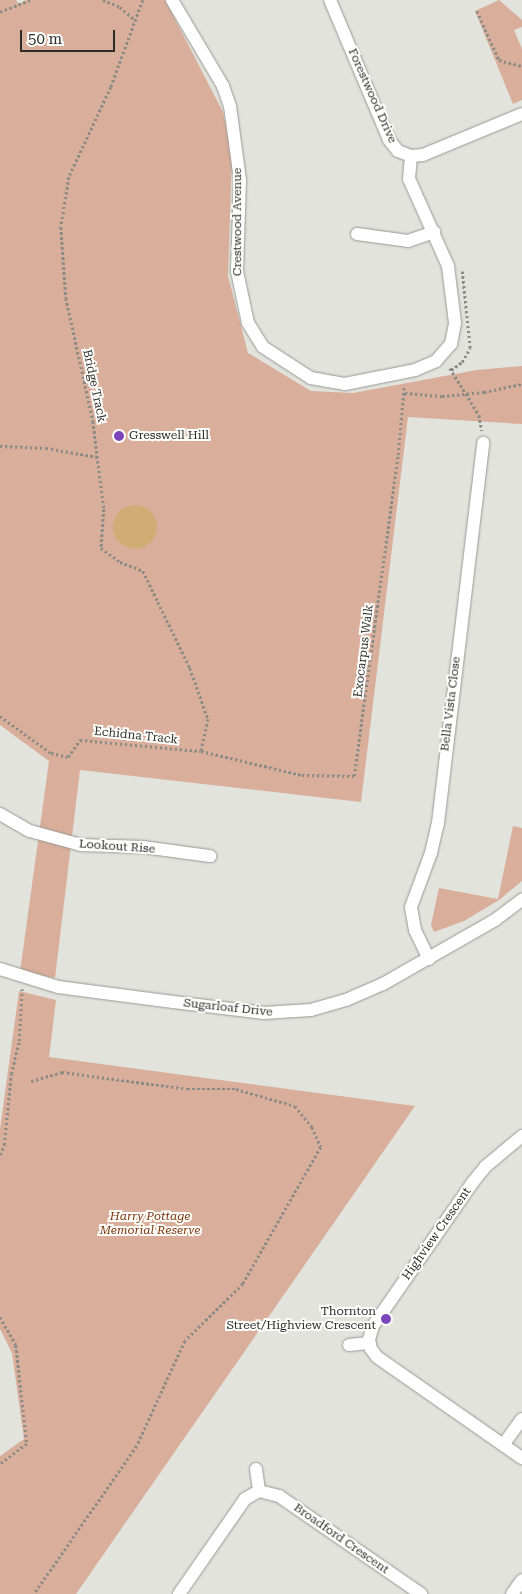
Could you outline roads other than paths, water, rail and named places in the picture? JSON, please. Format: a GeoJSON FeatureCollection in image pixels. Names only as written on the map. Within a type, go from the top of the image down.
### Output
{"type":"FeatureCollection","features":[{"type":"Feature","properties":{"kind":"street","name":"Crestwood Avenue"},"geometry":{"type":"LineString","coordinates":[[172,0],[223,86],[230,106],[240,180],[238,280],[245,311],[257,340],[276,358],[325,382],[345,384],[424,368],[442,356],[453,337],[454,309],[448,266],[434,232]]}},
{"type":"Feature","properties":{"kind":"street","name":"Forestwood Drive"},"geometry":{"type":"LineString","coordinates":[[330,0],[389,140],[398,151],[410,156]]}},
{"type":"Feature","properties":{"kind":"street"},"geometry":{"type":"LineString","coordinates":[[357,234],[408,241],[434,232],[409,179],[410,156],[430,152],[522,114]]}},
{"type":"Feature","properties":{"kind":"street","name":"Bella Vista Close"},"geometry":{"type":"LineString","coordinates":[[429,959],[415,930],[411,907],[431,853],[438,823],[483,443]]}},
{"type":"Feature","properties":{"kind":"street","name":"Lookout Rise"},"geometry":{"type":"LineString","coordinates":[[0,814],[30,831],[81,845],[143,847],[210,856]]}},
{"type":"Feature","properties":{"kind":"street","name":"Sugarloaf Drive"},"geometry":{"type":"LineString","coordinates":[[0,969],[22,977],[85,991],[278,1014],[311,1010],[346,1000],[429,959],[522,900]]}},
{"type":"Feature","properties":{"kind":"street","name":"Highview Crescent"},"geometry":{"type":"LineString","coordinates":[[369,1343],[373,1326],[473,1182],[486,1166],[522,1136]]}},
{"type":"Feature","properties":{"kind":"street"},"geometry":{"type":"LineString","coordinates":[[349,1345],[369,1343],[377,1357],[522,1458]]}},
{"type":"Feature","properties":{"kind":"street"},"geometry":{"type":"LineString","coordinates":[[503,1445],[522,1419]]}},
{"type":"Feature","properties":{"kind":"street"},"geometry":{"type":"LineString","coordinates":[[180,1594],[246,1499],[259,1491],[256,1469]]}},
{"type":"Feature","properties":{"kind":"street","name":"Broadford Crescent"},"geometry":{"type":"LineString","coordinates":[[259,1491],[279,1496],[420,1594]]}},
{"type":"Feature","properties":{"kind":"street"},"geometry":{"type":"LineString","coordinates":[[512,1594],[522,1580]]}},
{"type":"Feature","properties":{"kind":"place","name":"Gresswell Hill"},"geometry":{"type":"Point","coordinates":[119,436]}},
{"type":"Feature","properties":{"kind":"place","name":"Thornton Street/Highview Crescent"},"geometry":{"type":"Point","coordinates":[386,1319]}},
{"type":"Feature","properties":{"kind":"park label","name":"Harry Pottage Memorial Reserve"},"geometry":{"type":"Point","coordinates":[150,1224]}}]}
